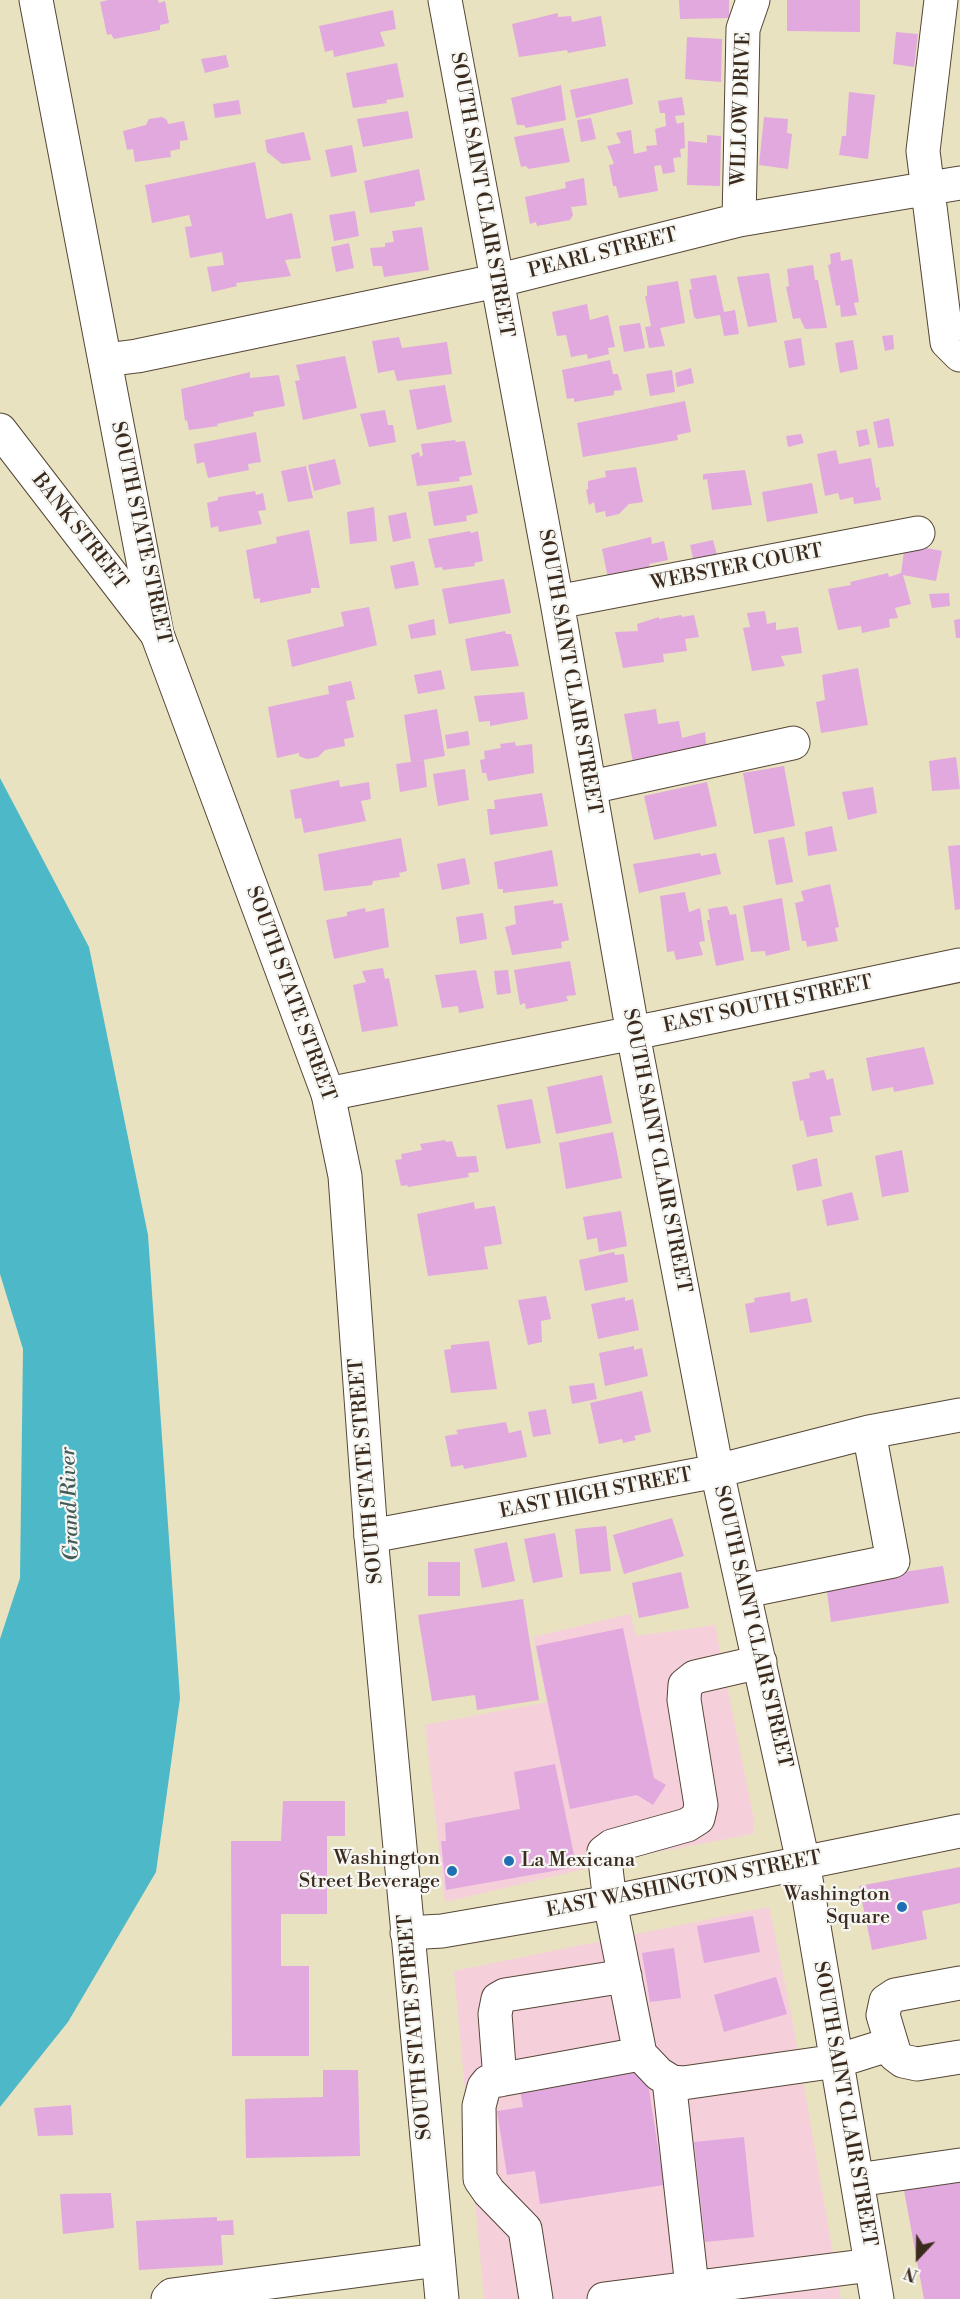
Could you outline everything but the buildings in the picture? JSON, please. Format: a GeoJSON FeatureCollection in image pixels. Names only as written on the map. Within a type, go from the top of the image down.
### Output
{"type":"FeatureCollection","features":[{"type":"Feature","properties":{"kind":"street","name":"SOUTH STATE STREET"},"geometry":{"type":"LineString","coordinates":[[36,0],[157,634],[328,1094],[345,1176],[371,1536],[442,2299]]}},
{"type":"Feature","properties":{"kind":"street","name":"SOUTH SAINT CLAIR STREET"},"geometry":{"type":"LineString","coordinates":[[445,0],[591,787],[633,1034],[717,1471],[803,1862],[877,2299]]}},
{"type":"Feature","properties":{"kind":"street","name":"WILLOW DRIVE"},"geometry":{"type":"LineString","coordinates":[[739,220],[743,29],[753,0]]}},
{"type":"Feature","properties":{"kind":"street"},"geometry":{"type":"LineString","coordinates":[[941,0],[923,151],[947,342],[960,355]]}},
{"type":"Feature","properties":{"kind":"street","name":"PEARL STREET"},"geometry":{"type":"LineString","coordinates":[[105,360],[136,356],[496,281],[739,220],[960,183]]}},
{"type":"Feature","properties":{"kind":"street","name":"BANK STREET"},"geometry":{"type":"LineString","coordinates":[[0,430],[157,634]]}},
{"type":"Feature","properties":{"kind":"street","name":"WEBSTER COURT"},"geometry":{"type":"LineString","coordinates":[[557,602],[918,534]]}},
{"type":"Feature","properties":{"kind":"street"},"geometry":{"type":"LineString","coordinates":[[591,787],[793,743]]}},
{"type":"Feature","properties":{"kind":"street","name":"EAST SOUTH STREET"},"geometry":{"type":"LineString","coordinates":[[328,1094],[633,1034],[960,965]]}},
{"type":"Feature","properties":{"kind":"street","name":"EAST HIGH STREET"},"geometry":{"type":"LineString","coordinates":[[371,1536],[717,1471],[869,1432],[960,1415]]}},
{"type":"Feature","properties":{"kind":"street"},"geometry":{"type":"LineString","coordinates":[[745,1591],[893,1561],[869,1432]]}},
{"type":"Feature","properties":{"kind":"street"},"geometry":{"type":"LineString","coordinates":[[760,1662],[695,1677],[685,1684],[684,1700],[701,1805],[698,1818],[687,1825],[612,1846],[604,1852],[610,1902],[640,2054],[658,2074],[682,2083],[837,2061],[891,2044]]}},
{"type":"Feature","properties":{"kind":"street","name":"EAST WASHINGTON STREET"},"geometry":{"type":"LineString","coordinates":[[407,1932],[442,1931],[610,1902],[960,1831]]}},
{"type":"Feature","properties":{"kind":"street"},"geometry":{"type":"LineString","coordinates":[[500,2080],[495,2014],[498,1999],[505,1995],[625,1976]]}},
{"type":"Feature","properties":{"kind":"street"},"geometry":{"type":"LineString","coordinates":[[960,1983],[895,1995],[886,2001],[883,2015],[895,2055],[903,2061],[917,2064],[960,2057]]}},
{"type":"Feature","properties":{"kind":"street"},"geometry":{"type":"LineString","coordinates":[[536,2299],[525,2229],[489,2192],[480,2179],[479,2106],[485,2084],[640,2054]]}},
{"type":"Feature","properties":{"kind":"street"},"geometry":{"type":"LineString","coordinates":[[669,2080],[692,2288]]}},
{"type":"Feature","properties":{"kind":"street"},"geometry":{"type":"LineString","coordinates":[[857,2180],[960,2165]]}},
{"type":"Feature","properties":{"kind":"street"},"geometry":{"type":"LineString","coordinates":[[168,2299],[172,2295],[438,2260]]}},
{"type":"Feature","properties":{"kind":"street"},"geometry":{"type":"LineString","coordinates":[[604,2299],[871,2265]]}},
{"type":"Feature","properties":{"kind":"shaded area"},"geometry":{"type":"Polygon","coordinates":[[[630,1614],[636,1636],[715,1625],[754,1820],[753,1834],[652,1853],[445,1902],[425,1725],[547,1702],[533,1637],[630,1614]]]}},
{"type":"Feature","properties":{"kind":"shaded area"},"geometry":{"type":"Polygon","coordinates":[[[769,1907],[791,2012],[841,2299],[484,2299],[454,1971],[769,1907]]]}},
{"type":"Feature","properties":{"kind":"water","name":"Grand River"},"geometry":{"type":"Polygon","coordinates":[[[0,778],[89,947],[148,1235],[180,1698],[156,1872],[68,2022],[0,2107],[0,1639],[20,1578],[23,1349],[0,1274],[0,778]]]}},
{"type":"Feature","properties":{"kind":"place","name":"La Mexicana"},"geometry":{"type":"Point","coordinates":[509,1861]}},
{"type":"Feature","properties":{"kind":"place","name":"Washington Street Beverage"},"geometry":{"type":"Point","coordinates":[452,1871]}},
{"type":"Feature","properties":{"kind":"place","name":"Washington Square"},"geometry":{"type":"Point","coordinates":[902,1907]}}]}
